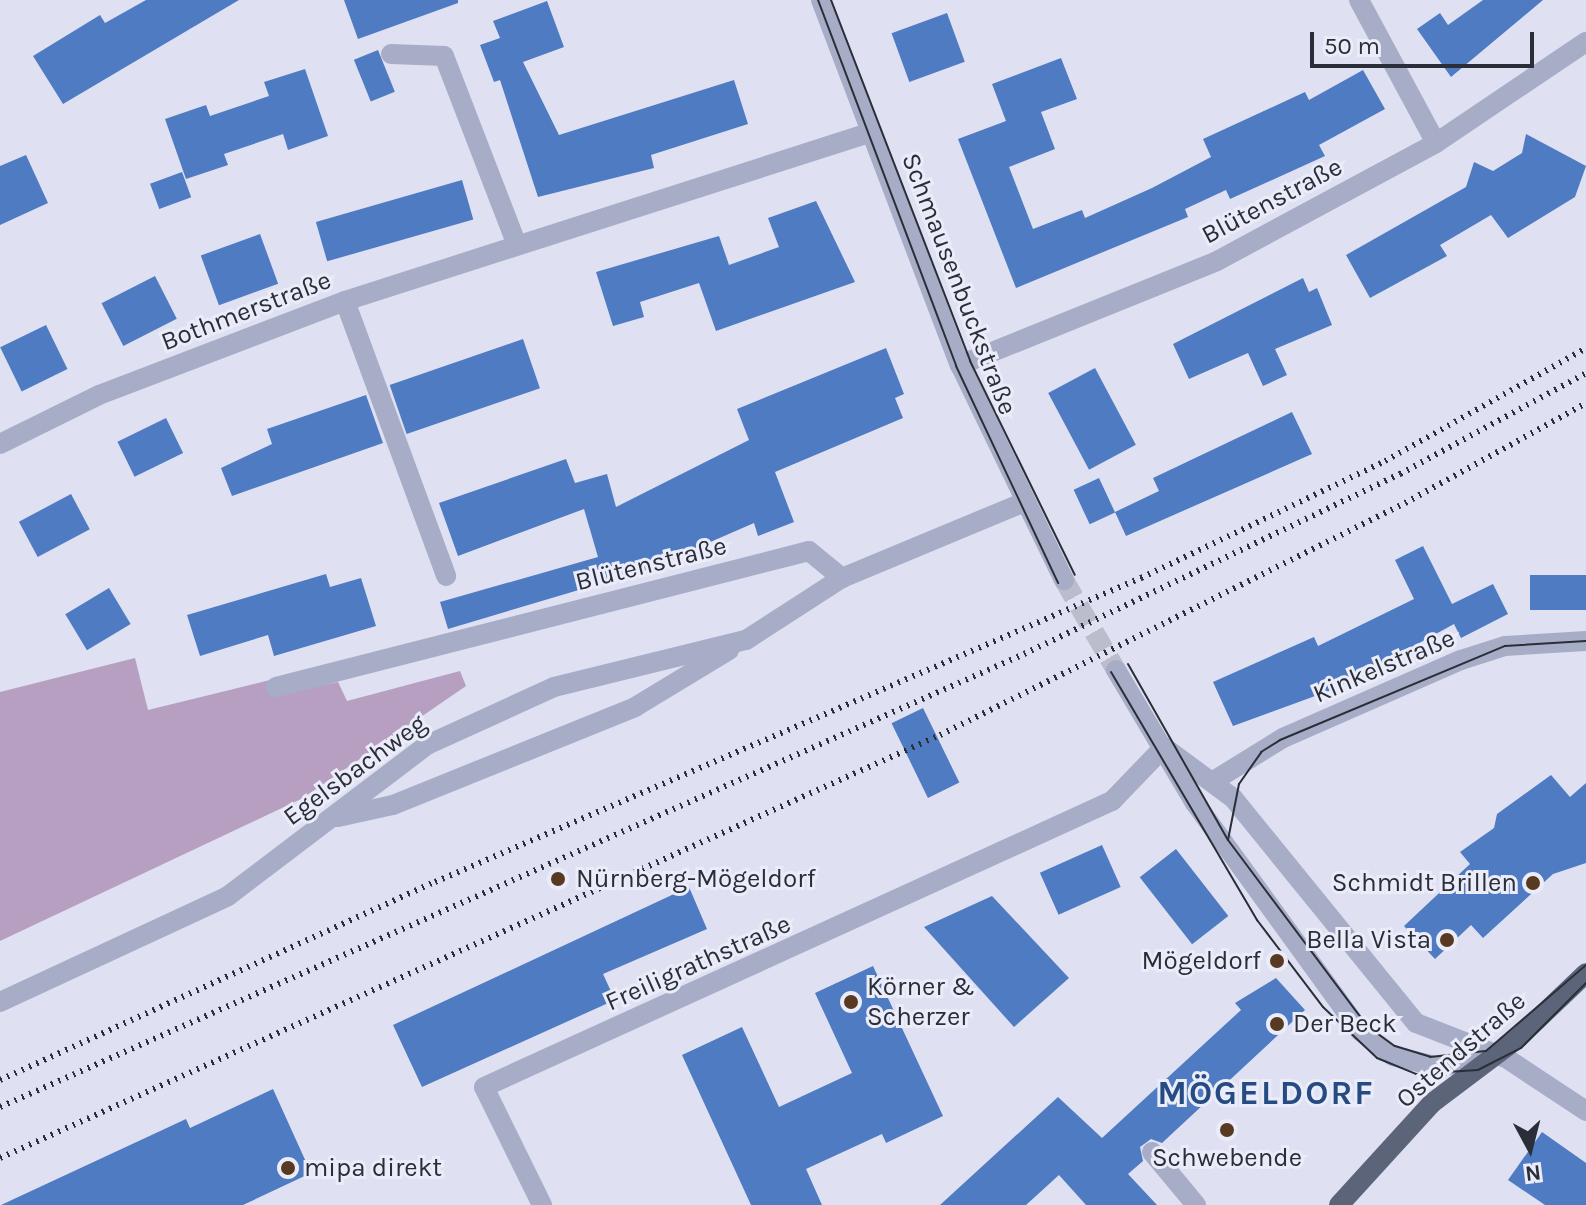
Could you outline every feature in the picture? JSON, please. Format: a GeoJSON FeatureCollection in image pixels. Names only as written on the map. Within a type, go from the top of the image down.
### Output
{"type":"FeatureCollection","features":[{"type":"Feature","properties":{"kind":"main road","name":"Ostendstraße"},"geometry":{"type":"LineString","coordinates":[[1339,1205],[1432,1103],[1499,1054],[1586,973]]}},
{"type":"Feature","properties":{"kind":"street","name":"Schmausenbuckstraße"},"geometry":{"type":"LineString","coordinates":[[821,0],[960,365],[1022,503],[1064,580]]}},
{"type":"Feature","properties":{"kind":"street"},"geometry":{"type":"LineString","coordinates":[[1359,0],[1436,143]]}},
{"type":"Feature","properties":{"kind":"street","name":"Blütenstraße"},"geometry":{"type":"LineString","coordinates":[[960,365],[1217,261],[1436,143],[1586,42]]}},
{"type":"Feature","properties":{"kind":"street"},"geometry":{"type":"LineString","coordinates":[[391,54],[444,56],[516,243]]}},
{"type":"Feature","properties":{"kind":"street","name":"Bothmerstraße"},"geometry":{"type":"LineString","coordinates":[[0,444],[99,395],[345,301],[516,243],[872,132]]}},
{"type":"Feature","properties":{"kind":"street"},"geometry":{"type":"LineString","coordinates":[[345,301],[446,576]]}},
{"type":"Feature","properties":{"kind":"street"},"geometry":{"type":"LineString","coordinates":[[842,578],[1022,503]]}},
{"type":"Feature","properties":{"kind":"street","name":"Blütenstraße"},"geometry":{"type":"LineString","coordinates":[[276,687],[809,551],[842,578]]}},
{"type":"Feature","properties":{"kind":"street","name":"Egelsbachweg"},"geometry":{"type":"LineString","coordinates":[[0,1002],[228,896],[427,745],[554,687],[746,640],[842,578]]}},
{"type":"Feature","properties":{"kind":"street"},"geometry":{"type":"LineString","coordinates":[[331,818],[393,805],[635,707],[746,640]]}},
{"type":"Feature","properties":{"kind":"street","name":"Kinkelstraße"},"geometry":{"type":"LineString","coordinates":[[1215,780],[1283,738],[1461,660],[1505,646],[1586,641]]}},
{"type":"Feature","properties":{"kind":"street"},"geometry":{"type":"LineString","coordinates":[[1116,670],[1282,929],[1360,1031],[1393,1056],[1440,1067],[1499,1054]]}},
{"type":"Feature","properties":{"kind":"street"},"geometry":{"type":"LineString","coordinates":[[1164,747],[1215,780],[1416,1023],[1499,1054],[1586,1111]]}},
{"type":"Feature","properties":{"kind":"street","name":"Freiligrathstraße"},"geometry":{"type":"LineString","coordinates":[[542,1205],[484,1087],[1112,801],[1164,747]]}},
{"type":"Feature","properties":{"kind":"street"},"geometry":{"type":"LineString","coordinates":[[1152,1152],[1196,1205]]}},
{"type":"Feature","properties":{"kind":"shaded area"},"geometry":{"type":"Polygon","coordinates":[[[135,658],[148,710],[274,679],[278,694],[338,682],[347,701],[460,671],[466,686],[303,798],[0,941],[0,692],[135,658]]]}},
{"type":"Feature","properties":{"kind":"building"},"geometry":{"type":"Polygon","coordinates":[[[146,0],[239,0],[63,104],[33,56],[100,15],[105,23],[146,0]]]}},
{"type":"Feature","properties":{"kind":"building"},"geometry":{"type":"Polygon","coordinates":[[[344,0],[458,0],[458,3],[358,39],[344,0]]]}},
{"type":"Feature","properties":{"kind":"building"},"geometry":{"type":"Polygon","coordinates":[[[1483,0],[1543,0],[1451,77],[1417,29],[1440,13],[1448,25],[1483,0]]]}},
{"type":"Feature","properties":{"kind":"building"},"geometry":{"type":"Polygon","coordinates":[[[547,1],[564,47],[523,62],[559,135],[734,80],[748,124],[651,155],[654,168],[538,197],[500,80],[494,82],[480,45],[500,38],[493,21],[547,1]]]}},
{"type":"Feature","properties":{"kind":"building"},"geometry":{"type":"Polygon","coordinates":[[[947,13],[965,62],[909,82],[892,33],[947,13]]]}},
{"type":"Feature","properties":{"kind":"building"},"geometry":{"type":"Polygon","coordinates":[[[378,50],[395,92],[371,101],[354,60],[378,50]]]}},
{"type":"Feature","properties":{"kind":"building"},"geometry":{"type":"Polygon","coordinates":[[[1061,58],[1077,99],[1041,112],[1055,149],[1009,167],[1033,229],[1082,210],[1085,218],[1152,188],[1211,157],[1203,139],[1305,92],[1309,100],[1363,70],[1385,109],[1319,145],[1325,156],[1230,199],[1226,190],[1185,209],[1188,217],[1016,288],[958,139],[1006,121],[992,84],[1061,58]]]}},
{"type":"Feature","properties":{"kind":"building"},"geometry":{"type":"Polygon","coordinates":[[[305,69],[328,136],[288,150],[283,134],[224,154],[228,165],[186,179],[165,119],[206,105],[210,116],[269,96],[264,82],[305,69]]]}},
{"type":"Feature","properties":{"kind":"building"},"geometry":{"type":"Polygon","coordinates":[[[1526,134],[1586,166],[1575,197],[1508,238],[1491,215],[1440,245],[1447,256],[1370,298],[1346,255],[1466,187],[1474,162],[1493,171],[1522,153],[1526,134]]]}},
{"type":"Feature","properties":{"kind":"building"},"geometry":{"type":"Polygon","coordinates":[[[26,155],[48,203],[0,225],[0,166],[26,155]]]}},
{"type":"Feature","properties":{"kind":"building"},"geometry":{"type":"Polygon","coordinates":[[[182,172],[191,197],[159,209],[150,184],[182,172]]]}},
{"type":"Feature","properties":{"kind":"building"},"geometry":{"type":"Polygon","coordinates":[[[462,180],[473,219],[327,261],[316,222],[462,180]]]}},
{"type":"Feature","properties":{"kind":"building"},"geometry":{"type":"Polygon","coordinates":[[[816,201],[855,282],[716,331],[699,283],[640,302],[644,317],[613,326],[596,272],[719,236],[729,265],[779,247],[768,218],[816,201]]]}},
{"type":"Feature","properties":{"kind":"building"},"geometry":{"type":"Polygon","coordinates":[[[260,234],[278,284],[219,305],[201,256],[260,234]]]}},
{"type":"Feature","properties":{"kind":"building"},"geometry":{"type":"Polygon","coordinates":[[[155,276],[177,319],[123,346],[102,303],[155,276]]]}},
{"type":"Feature","properties":{"kind":"building"},"geometry":{"type":"Polygon","coordinates":[[[1303,278],[1309,292],[1317,288],[1332,325],[1275,349],[1287,375],[1263,386],[1248,353],[1189,379],[1173,344],[1303,278]]]}},
{"type":"Feature","properties":{"kind":"building"},"geometry":{"type":"Polygon","coordinates":[[[46,325],[67,369],[22,391],[0,347],[46,325]]]}},
{"type":"Feature","properties":{"kind":"building"},"geometry":{"type":"Polygon","coordinates":[[[523,339],[540,388],[407,434],[390,385],[523,339]]]}},
{"type":"Feature","properties":{"kind":"building"},"geometry":{"type":"Polygon","coordinates":[[[886,348],[904,394],[895,398],[903,418],[775,472],[794,522],[758,536],[754,523],[646,570],[448,629],[440,602],[598,557],[584,509],[458,556],[439,503],[566,459],[575,483],[607,474],[616,507],[749,440],[737,409],[886,348]]]}},
{"type":"Feature","properties":{"kind":"building"},"geometry":{"type":"Polygon","coordinates":[[[1095,368],[1136,445],[1089,470],[1048,393],[1095,368]]]}},
{"type":"Feature","properties":{"kind":"building"},"geometry":{"type":"Polygon","coordinates":[[[366,395],[383,443],[232,496],[221,468],[272,444],[267,429],[366,395]]]}},
{"type":"Feature","properties":{"kind":"building"},"geometry":{"type":"Polygon","coordinates":[[[1292,412],[1312,454],[1126,536],[1115,512],[1159,491],[1153,478],[1292,412]]]}},
{"type":"Feature","properties":{"kind":"building"},"geometry":{"type":"Polygon","coordinates":[[[166,418],[183,453],[135,477],[117,442],[166,418]]]}},
{"type":"Feature","properties":{"kind":"building"},"geometry":{"type":"Polygon","coordinates":[[[1099,478],[1115,512],[1090,524],[1074,490],[1099,478]]]}},
{"type":"Feature","properties":{"kind":"building"},"geometry":{"type":"Polygon","coordinates":[[[71,494],[90,529],[38,557],[19,522],[71,494]]]}},
{"type":"Feature","properties":{"kind":"building"},"geometry":{"type":"Polygon","coordinates":[[[1423,546],[1452,604],[1493,584],[1508,614],[1461,638],[1454,624],[1337,688],[1233,726],[1213,682],[1314,637],[1318,646],[1414,599],[1395,560],[1423,546]]]}},
{"type":"Feature","properties":{"kind":"building"},"geometry":{"type":"Polygon","coordinates":[[[326,574],[330,587],[361,578],[376,626],[274,656],[268,635],[200,656],[187,615],[326,574]]]}},
{"type":"Feature","properties":{"kind":"building"},"geometry":{"type":"Polygon","coordinates":[[[1530,575],[1586,575],[1586,610],[1530,610],[1530,575]]]}},
{"type":"Feature","properties":{"kind":"building"},"geometry":{"type":"Polygon","coordinates":[[[109,588],[131,624],[87,650],[65,614],[109,588]]]}},
{"type":"Feature","properties":{"kind":"building"},"geometry":{"type":"Polygon","coordinates":[[[923,708],[959,783],[928,798],[892,723],[923,708]]]}},
{"type":"Feature","properties":{"kind":"building"},"geometry":{"type":"Polygon","coordinates":[[[1551,775],[1570,797],[1586,783],[1586,863],[1553,874],[1483,938],[1471,925],[1435,959],[1404,926],[1470,864],[1460,852],[1494,828],[1497,814],[1551,775]]]}},
{"type":"Feature","properties":{"kind":"building"},"geometry":{"type":"Polygon","coordinates":[[[1102,845],[1121,887],[1059,915],[1040,873],[1102,845]]]}},
{"type":"Feature","properties":{"kind":"building"},"geometry":{"type":"Polygon","coordinates":[[[1176,849],[1228,916],[1192,944],[1140,877],[1176,849]]]}},
{"type":"Feature","properties":{"kind":"building"},"geometry":{"type":"Polygon","coordinates":[[[689,887],[707,929],[603,974],[615,1000],[422,1087],[393,1025],[689,887]]]}},
{"type":"Feature","properties":{"kind":"building"},"geometry":{"type":"Polygon","coordinates":[[[992,896],[1069,978],[1014,1027],[924,927],[992,896]]]}},
{"type":"Feature","properties":{"kind":"building"},"geometry":{"type":"Polygon","coordinates":[[[873,966],[943,1116],[886,1143],[882,1134],[806,1169],[822,1205],[751,1205],[682,1055],[742,1027],[779,1107],[852,1073],[815,993],[873,966]]]}},
{"type":"Feature","properties":{"kind":"building"},"geometry":{"type":"Polygon","coordinates":[[[1276,978],[1305,1010],[1162,1143],[1151,1139],[1140,1147],[1143,1161],[1128,1174],[1157,1205],[1086,1205],[1059,1175],[1026,1205],[940,1205],[1058,1097],[1102,1138],[1241,1010],[1235,1003],[1276,978]]]}},
{"type":"Feature","properties":{"kind":"building"},"geometry":{"type":"Polygon","coordinates":[[[273,1089],[311,1173],[243,1205],[1,1205],[186,1119],[190,1128],[273,1089]]]}},
{"type":"Feature","properties":{"kind":"building"},"geometry":{"type":"Polygon","coordinates":[[[1542,1132],[1586,1163],[1586,1205],[1545,1205],[1508,1180],[1542,1132]]]}},
{"type":"Feature","properties":{"kind":"tunnel"},"geometry":{"type":"LineString","coordinates":[[1064,580],[1116,670]]}},
{"type":"Feature","properties":{"kind":"tram line"},"geometry":{"type":"LineString","coordinates":[[818,0],[956,366],[1058,583]]}},
{"type":"Feature","properties":{"kind":"tram line"},"geometry":{"type":"LineString","coordinates":[[831,0],[970,361],[1075,575]]}},
{"type":"Feature","properties":{"kind":"tram line"},"geometry":{"type":"LineString","coordinates":[[1228,840],[1239,784],[1261,752],[1280,740],[1505,646],[1586,641]]}},
{"type":"Feature","properties":{"kind":"tram line"},"geometry":{"type":"LineString","coordinates":[[1128,664],[1228,840],[1367,1026],[1395,1046],[1430,1057],[1486,1051],[1586,965]]}},
{"type":"Feature","properties":{"kind":"tram line"},"geometry":{"type":"LineString","coordinates":[[1111,672],[1257,920],[1323,1007],[1377,1058],[1416,1074],[1478,1070],[1521,1048],[1586,983]]}},
{"type":"Feature","properties":{"kind":"railway"},"geometry":{"type":"LineString","coordinates":[[0,1080],[435,882],[1141,578],[1385,461],[1586,348]]}},
{"type":"Feature","properties":{"kind":"railway"},"geometry":{"type":"LineString","coordinates":[[0,1107],[1024,654],[1400,474],[1586,373]]}},
{"type":"Feature","properties":{"kind":"railway"},"geometry":{"type":"LineString","coordinates":[[0,1158],[940,735],[1405,503],[1586,403]]}},
{"type":"Feature","properties":{"kind":"place","name":"Nürnberg-Mögeldorf"},"geometry":{"type":"Point","coordinates":[558,879]}},
{"type":"Feature","properties":{"kind":"place","name":"Schmidt Brillen"},"geometry":{"type":"Point","coordinates":[1533,883]}},
{"type":"Feature","properties":{"kind":"place","name":"Bella Vista"},"geometry":{"type":"Point","coordinates":[1447,940]}},
{"type":"Feature","properties":{"kind":"place","name":"Mögeldorf"},"geometry":{"type":"Point","coordinates":[1277,961]}},
{"type":"Feature","properties":{"kind":"place","name":"Körner & Scherzer"},"geometry":{"type":"Point","coordinates":[851,1002]}},
{"type":"Feature","properties":{"kind":"place","name":"Der Beck"},"geometry":{"type":"Point","coordinates":[1277,1024]}},
{"type":"Feature","properties":{"kind":"place","name":"Schwebende"},"geometry":{"type":"Point","coordinates":[1227,1130]}},
{"type":"Feature","properties":{"kind":"place","name":"mipa direkt"},"geometry":{"type":"Point","coordinates":[288,1168]}},
{"type":"Feature","properties":{"kind":"district","name":"MÖGELDORF"},"geometry":{"type":"Point","coordinates":[1266,1094]}}]}
